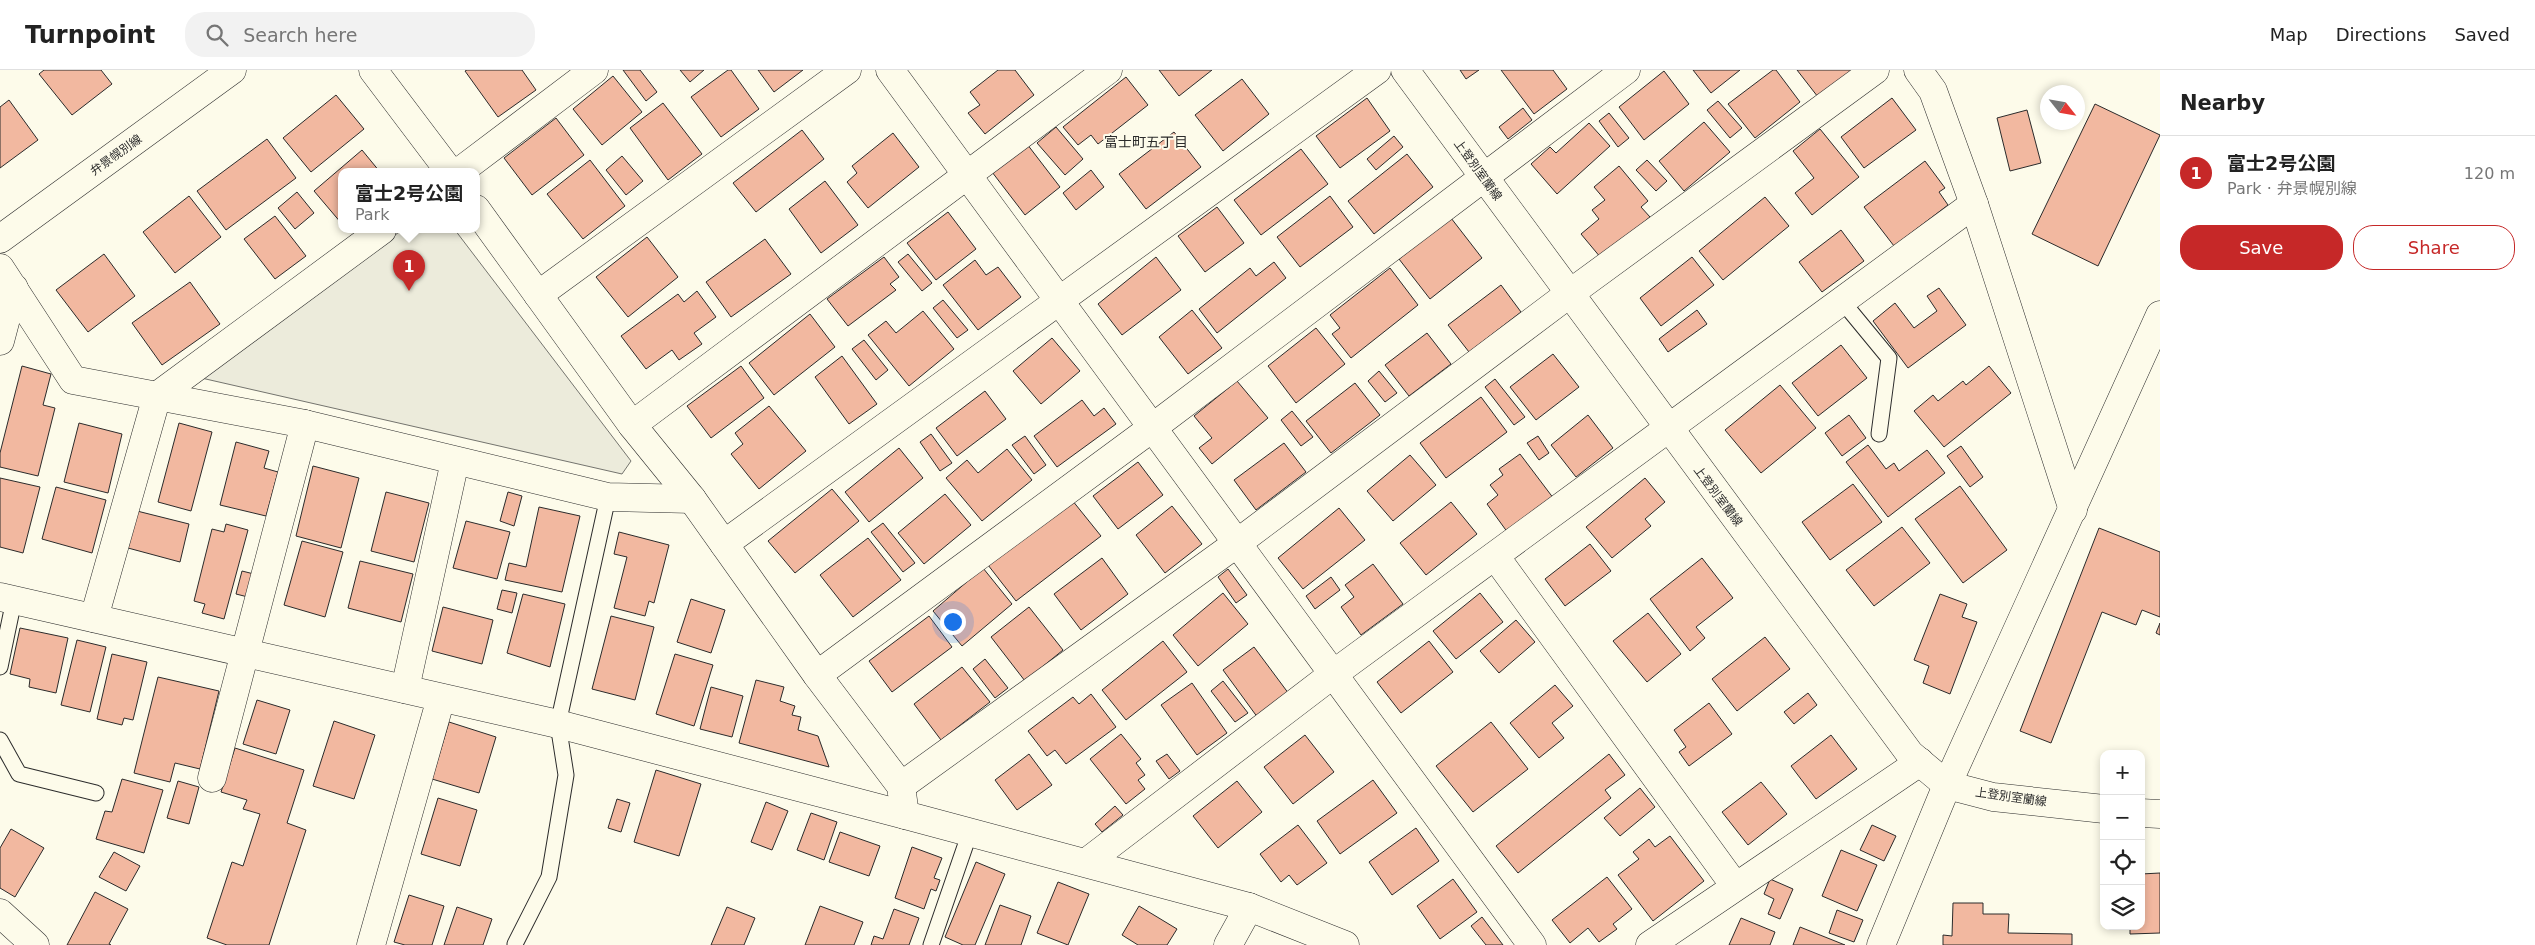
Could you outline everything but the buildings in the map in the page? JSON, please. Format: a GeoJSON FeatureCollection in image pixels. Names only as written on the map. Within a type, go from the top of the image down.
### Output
{"type":"FeatureCollection","features":[{"type":"Feature","properties":{"kind":"street","name":"弁景幌別線"},"geometry":{"type":"LineString","coordinates":[[0,239],[232,70]]}},
{"type":"Feature","properties":{"kind":"street"},"geometry":{"type":"LineString","coordinates":[[374,70],[447,168]]}},
{"type":"Feature","properties":{"kind":"street"},"geometry":{"type":"LineString","coordinates":[[464,168],[594,70]]}},
{"type":"Feature","properties":{"kind":"street"},"geometry":{"type":"LineString","coordinates":[[538,295],[847,70]]}},
{"type":"Feature","properties":{"kind":"street"},"geometry":{"type":"LineString","coordinates":[[890,70],[1332,675],[1532,945]]}},
{"type":"Feature","properties":{"kind":"street"},"geometry":{"type":"LineString","coordinates":[[632,425],[1108,70]]}},
{"type":"Feature","properties":{"kind":"street"},"geometry":{"type":"LineString","coordinates":[[724,544],[1377,70]]}},
{"type":"Feature","properties":{"kind":"street","name":"上登別室蘭線"},"geometry":{"type":"LineString","coordinates":[[1405,70],[1898,738],[1920,762],[1947,785],[1994,797],[2100,809]]}},
{"type":"Feature","properties":{"kind":"street"},"geometry":{"type":"LineString","coordinates":[[817,675],[1152,428],[1626,70]]}},
{"type":"Feature","properties":{"kind":"street"},"geometry":{"type":"LineString","coordinates":[[901,786],[1236,544],[1570,294],[1875,70]]}},
{"type":"Feature","properties":{"kind":"street"},"geometry":{"type":"LineString","coordinates":[[1918,70],[1933,91],[1974,204],[2074,510]]}},
{"type":"Feature","properties":{"kind":"street"},"geometry":{"type":"LineString","coordinates":[[1087,862],[1332,675],[1974,204]]}},
{"type":"Feature","properties":{"kind":"street"},"geometry":{"type":"LineString","coordinates":[[480,215],[632,425],[692,499],[817,675],[901,786],[906,815]]}},
{"type":"Feature","properties":{"kind":"street"},"geometry":{"type":"LineString","coordinates":[[94,618],[157,396],[378,233]]}},
{"type":"Feature","properties":{"kind":"street"},"geometry":{"type":"LineString","coordinates":[[7,278],[73,380],[305,424],[608,497],[692,499]]}},
{"type":"Feature","properties":{"kind":"street"},"geometry":{"type":"LineString","coordinates":[[0,341],[7,278]]}},
{"type":"Feature","properties":{"kind":"street"},"geometry":{"type":"LineString","coordinates":[[1881,945],[1947,785],[2154,341],[2160,315]]}},
{"type":"Feature","properties":{"kind":"street"},"geometry":{"type":"LineString","coordinates":[[212,778],[305,424]]}},
{"type":"Feature","properties":{"kind":"street"},"geometry":{"type":"LineString","coordinates":[[405,689],[455,461]]}},
{"type":"Feature","properties":{"kind":"street"},"geometry":{"type":"LineString","coordinates":[[1495,556],[1735,886]]}},
{"type":"Feature","properties":{"kind":"street"},"geometry":{"type":"LineString","coordinates":[[7,599],[558,724],[1087,862],[1249,907],[1345,945]]}},
{"type":"Feature","properties":{"kind":"street"},"geometry":{"type":"LineString","coordinates":[[371,945],[441,698]]}},
{"type":"Feature","properties":{"kind":"street"},"geometry":{"type":"LineString","coordinates":[[1650,945],[1920,762]]}},
{"type":"Feature","properties":{"kind":"street"},"geometry":{"type":"LineString","coordinates":[[2145,813],[2160,814]]}},
{"type":"Feature","properties":{"kind":"street"},"geometry":{"type":"LineString","coordinates":[[1228,945],[1249,907]]}},
{"type":"Feature","properties":{"kind":"street"},"geometry":{"type":"LineString","coordinates":[[0,912],[35,945]]}},
{"type":"Feature","properties":{"kind":"lane"},"geometry":{"type":"LineString","coordinates":[[1842,301],[1889,358],[1879,434]]}},
{"type":"Feature","properties":{"kind":"lane"},"geometry":{"type":"LineString","coordinates":[[515,944],[549,877],[566,774],[558,724],[608,497]]}},
{"type":"Feature","properties":{"kind":"lane"},"geometry":{"type":"LineString","coordinates":[[0,668],[7,599]]}},
{"type":"Feature","properties":{"kind":"lane"},"geometry":{"type":"LineString","coordinates":[[0,740],[19,774],[96,793]]}},
{"type":"Feature","properties":{"kind":"lane"},"geometry":{"type":"LineString","coordinates":[[931,945],[970,832]]}},
{"type":"Feature","properties":{"kind":"shaded area"},"geometry":{"type":"Polygon","coordinates":[[[398,233],[457,233],[631,461],[622,474],[197,377],[398,233]]]}},
{"type":"Feature","properties":{"kind":"place","name":"富士2号公園"},"geometry":{"type":"Point","coordinates":[409,291]}},
{"type":"Feature","properties":{"kind":"district","name":"富士町五丁目"},"geometry":{"type":"Point","coordinates":[1146,142]}}]}
